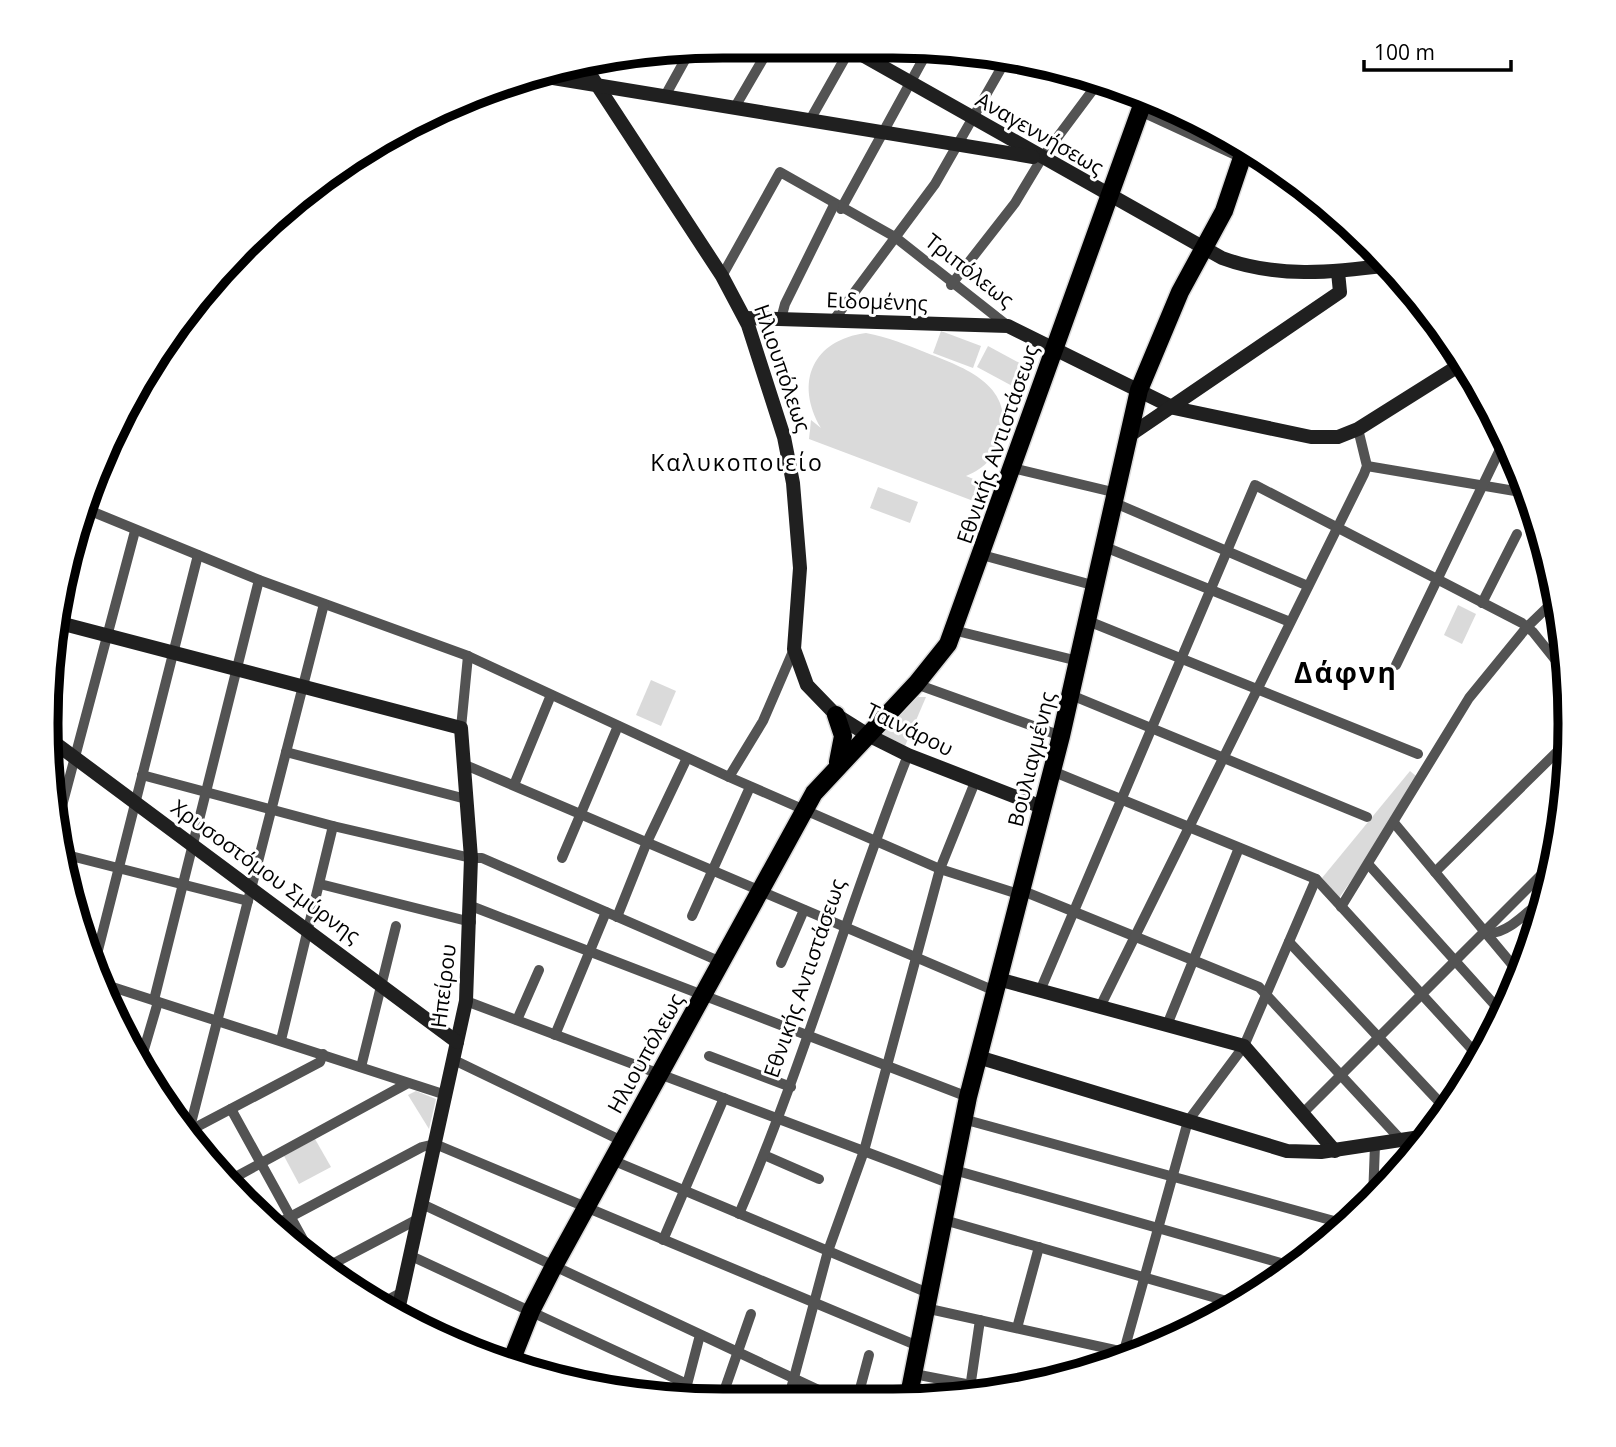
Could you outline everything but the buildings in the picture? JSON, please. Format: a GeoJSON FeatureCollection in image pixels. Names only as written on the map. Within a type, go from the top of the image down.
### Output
{"type":"FeatureCollection","features":[{"type":"Feature","properties":{"kind":"main road","name":"Εθνικής Αντιστάσεως"},"geometry":{"type":"LineString","coordinates":[[832,770],[916,684],[941,655],[953,630],[1141,106]]}},
{"type":"Feature","properties":{"kind":"main road","name":"Βουλιαγμένης"},"geometry":{"type":"LineString","coordinates":[[911,1389],[968,1097],[1071,695],[1139,390],[1172,309],[1228,203],[1242,158]]}},
{"type":"Feature","properties":{"kind":"main road"},"geometry":{"type":"LineString","coordinates":[[832,770],[843,748],[843,736],[835,715]]}},
{"type":"Feature","properties":{"kind":"main road","name":"Ηλιουπόλεως"},"geometry":{"type":"LineString","coordinates":[[514,1355],[531,1311],[586,1207],[804,810],[832,770]]}},
{"type":"Feature","properties":{"kind":"street"},"geometry":{"type":"LineString","coordinates":[[735,107],[763,58]]}},
{"type":"Feature","properties":{"kind":"street"},"geometry":{"type":"LineString","coordinates":[[810,120],[845,58]]}},
{"type":"Feature","properties":{"kind":"street","name":"Αναγεννήσεως"},"geometry":{"type":"LineString","coordinates":[[867,58],[1205,250],[1237,264],[1295,272],[1338,272],[1376,267]]}},
{"type":"Feature","properties":{"kind":"street"},"geometry":{"type":"LineString","coordinates":[[665,96],[686,59]]}},
{"type":"Feature","properties":{"kind":"street"},"geometry":{"type":"LineString","coordinates":[[781,319],[785,304],[838,207],[884,132],[924,59]]}},
{"type":"Feature","properties":{"kind":"street"},"geometry":{"type":"LineString","coordinates":[[833,321],[935,184],[1002,67]]}},
{"type":"Feature","properties":{"kind":"street","name":"Ηλιουπόλεως"},"geometry":{"type":"LineString","coordinates":[[588,72],[722,276],[745,318],[784,437],[793,483],[800,568],[794,649]]}},
{"type":"Feature","properties":{"kind":"street"},"geometry":{"type":"LineString","coordinates":[[557,79],[1042,158]]}},
{"type":"Feature","properties":{"kind":"street"},"geometry":{"type":"LineString","coordinates":[[951,285],[1015,203],[1042,158],[1094,89]]}},
{"type":"Feature","properties":{"kind":"street","name":"Τριπόλεως"},"geometry":{"type":"LineString","coordinates":[[722,276],[780,173],[895,237],[951,285],[1007,326],[1055,347],[1174,408],[1311,437],[1338,437],[1359,429],[1455,369]]}},
{"type":"Feature","properties":{"kind":"street"},"geometry":{"type":"LineString","coordinates":[[1130,435],[1174,408],[1340,292],[1338,272]]}},
{"type":"Feature","properties":{"kind":"street","name":"Ειδομένης"},"geometry":{"type":"LineString","coordinates":[[745,318],[1007,326]]}},
{"type":"Feature","properties":{"kind":"street"},"geometry":{"type":"LineString","coordinates":[[1100,1007],[1367,467],[1359,429]]}},
{"type":"Feature","properties":{"kind":"street"},"geometry":{"type":"LineString","coordinates":[[1395,665],[1499,450]]}},
{"type":"Feature","properties":{"kind":"street"},"geometry":{"type":"LineString","coordinates":[[1367,467],[1516,491]]}},
{"type":"Feature","properties":{"kind":"street"},"geometry":{"type":"LineString","coordinates":[[1012,468],[1116,498],[1308,586]]}},
{"type":"Feature","properties":{"kind":"street"},"geometry":{"type":"LineString","coordinates":[[1040,991],[1255,485],[1527,627],[1555,661]]}},
{"type":"Feature","properties":{"kind":"street"},"geometry":{"type":"LineString","coordinates":[[92,512],[260,580],[468,656],[750,787],[940,869],[1020,892],[1073,911],[1266,993],[1401,1140]]}},
{"type":"Feature","properties":{"kind":"street"},"geometry":{"type":"LineString","coordinates":[[62,804],[135,531]]}},
{"type":"Feature","properties":{"kind":"street"},"geometry":{"type":"LineString","coordinates":[[1482,603],[1517,534]]}},
{"type":"Feature","properties":{"kind":"street"},"geometry":{"type":"LineString","coordinates":[[1105,547],[1290,622]]}},
{"type":"Feature","properties":{"kind":"street"},"geometry":{"type":"LineString","coordinates":[[98,950],[198,555]]}},
{"type":"Feature","properties":{"kind":"street"},"geometry":{"type":"LineString","coordinates":[[982,555],[1096,586]]}},
{"type":"Feature","properties":{"kind":"street"},"geometry":{"type":"LineString","coordinates":[[143,1050],[260,580]]}},
{"type":"Feature","properties":{"kind":"street"},"geometry":{"type":"LineString","coordinates":[[189,1121],[218,1020],[324,604]]}},
{"type":"Feature","properties":{"kind":"street"},"geometry":{"type":"LineString","coordinates":[[1341,907],[1395,824],[1469,698],[1527,627],[1547,607]]}},
{"type":"Feature","properties":{"kind":"street"},"geometry":{"type":"LineString","coordinates":[[1088,621],[1418,754]]}},
{"type":"Feature","properties":{"kind":"street"},"geometry":{"type":"LineString","coordinates":[[65,625],[461,728]]}},
{"type":"Feature","properties":{"kind":"street"},"geometry":{"type":"LineString","coordinates":[[953,630],[1079,661]]}},
{"type":"Feature","properties":{"kind":"street"},"geometry":{"type":"LineString","coordinates":[[729,777],[763,721],[794,649]]}},
{"type":"Feature","properties":{"kind":"street","name":"Ταινάρου"},"geometry":{"type":"LineString","coordinates":[[794,649],[807,685],[835,715],[908,755],[1042,807]]}},
{"type":"Feature","properties":{"kind":"street","name":"Ηπείρου"},"geometry":{"type":"LineString","coordinates":[[398,1304],[466,1001],[471,922],[471,859],[461,728],[468,656]]}},
{"type":"Feature","properties":{"kind":"street"},"geometry":{"type":"LineString","coordinates":[[916,684],[1061,736]]}},
{"type":"Feature","properties":{"kind":"street"},"geometry":{"type":"LineString","coordinates":[[514,785],[551,695]]}},
{"type":"Feature","properties":{"kind":"street"},"geometry":{"type":"LineString","coordinates":[[1071,695],[1367,817]]}},
{"type":"Feature","properties":{"kind":"street"},"geometry":{"type":"LineString","coordinates":[[562,858],[618,726]]}},
{"type":"Feature","properties":{"kind":"street","name":"Χρυσοστόμου Σμύρνης"},"geometry":{"type":"LineString","coordinates":[[58,745],[193,844],[250,894],[310,930],[457,1042]]}},
{"type":"Feature","properties":{"kind":"street"},"geometry":{"type":"LineString","coordinates":[[1435,872],[1557,751]]}},
{"type":"Feature","properties":{"kind":"street"},"geometry":{"type":"LineString","coordinates":[[286,752],[466,799]]}},
{"type":"Feature","properties":{"kind":"street","name":"Εθνικής Αντιστάσεως"},"geometry":{"type":"LineString","coordinates":[[739,1213],[791,1087],[874,841],[908,755]]}},
{"type":"Feature","properties":{"kind":"street"},"geometry":{"type":"LineString","coordinates":[[555,1035],[591,952],[687,758]]}},
{"type":"Feature","properties":{"kind":"street"},"geometry":{"type":"LineString","coordinates":[[463,764],[916,957],[996,985],[1040,991],[1244,1046],[1335,1151]]}},
{"type":"Feature","properties":{"kind":"street"},"geometry":{"type":"LineString","coordinates":[[1052,771],[1316,879],[1472,1050]]}},
{"type":"Feature","properties":{"kind":"street"},"geometry":{"type":"LineString","coordinates":[[142,775],[333,826],[471,859],[482,858],[721,962]]}},
{"type":"Feature","properties":{"kind":"street"},"geometry":{"type":"LineString","coordinates":[[790,1389],[828,1251],[864,1151],[940,869],[975,782]]}},
{"type":"Feature","properties":{"kind":"street"},"geometry":{"type":"LineString","coordinates":[[692,916],[750,787]]}},
{"type":"Feature","properties":{"kind":"street"},"geometry":{"type":"LineString","coordinates":[[1395,824],[1513,965]]}},
{"type":"Feature","properties":{"kind":"street"},"geometry":{"type":"LineString","coordinates":[[281,1040],[310,930],[333,826]]}},
{"type":"Feature","properties":{"kind":"street"},"geometry":{"type":"LineString","coordinates":[[1167,1025],[1239,848]]}},
{"type":"Feature","properties":{"kind":"street"},"geometry":{"type":"LineString","coordinates":[[72,856],[183,884],[250,894]]}},
{"type":"Feature","properties":{"kind":"street"},"geometry":{"type":"LineString","coordinates":[[1369,865],[1495,1006]]}},
{"type":"Feature","properties":{"kind":"street"},"geometry":{"type":"LineString","coordinates":[[1128,1346],[1188,1121],[1244,1046],[1316,879]]}},
{"type":"Feature","properties":{"kind":"street"},"geometry":{"type":"LineString","coordinates":[[1303,1113],[1539,880]]}},
{"type":"Feature","properties":{"kind":"street"},"geometry":{"type":"LineString","coordinates":[[320,884],[471,922]]}},
{"type":"Feature","properties":{"kind":"street"},"geometry":{"type":"LineString","coordinates":[[471,906],[968,1097]]}},
{"type":"Feature","properties":{"kind":"street"},"geometry":{"type":"LineString","coordinates":[[1486,933],[1494,934],[1506,928],[1532,907]]}},
{"type":"Feature","properties":{"kind":"street"},"geometry":{"type":"LineString","coordinates":[[781,963],[804,910]]}},
{"type":"Feature","properties":{"kind":"street"},"geometry":{"type":"LineString","coordinates":[[361,1067],[396,926]]}},
{"type":"Feature","properties":{"kind":"street"},"geometry":{"type":"LineString","coordinates":[[1289,942],[1440,1102]]}},
{"type":"Feature","properties":{"kind":"street"},"geometry":{"type":"LineString","coordinates":[[517,1020],[539,970]]}},
{"type":"Feature","properties":{"kind":"street"},"geometry":{"type":"LineString","coordinates":[[112,987],[446,1095]]}},
{"type":"Feature","properties":{"kind":"street"},"geometry":{"type":"LineString","coordinates":[[466,1001],[864,1151],[952,1177],[1159,1229],[1281,1264]]}},
{"type":"Feature","properties":{"kind":"street"},"geometry":{"type":"LineString","coordinates":[[194,1128],[320,1062],[323,1055]]}},
{"type":"Feature","properties":{"kind":"street"},"geometry":{"type":"LineString","coordinates":[[709,1056],[791,1087]]}},
{"type":"Feature","properties":{"kind":"street"},"geometry":{"type":"LineString","coordinates":[[978,1057],[1287,1151],[1335,1151],[1413,1138]]}},
{"type":"Feature","properties":{"kind":"street"},"geometry":{"type":"LineString","coordinates":[[454,1060],[622,1141]]}},
{"type":"Feature","properties":{"kind":"street"},"geometry":{"type":"LineString","coordinates":[[237,1176],[408,1083]]}},
{"type":"Feature","properties":{"kind":"street"},"geometry":{"type":"LineString","coordinates":[[663,1240],[724,1098]]}},
{"type":"Feature","properties":{"kind":"street"},"geometry":{"type":"LineString","coordinates":[[231,1109],[303,1239]]}},
{"type":"Feature","properties":{"kind":"street"},"geometry":{"type":"LineString","coordinates":[[964,1119],[1334,1221]]}},
{"type":"Feature","properties":{"kind":"street"},"geometry":{"type":"LineString","coordinates":[[283,1222],[422,1147],[435,1144],[918,1346]]}},
{"type":"Feature","properties":{"kind":"street"},"geometry":{"type":"LineString","coordinates":[[1373,1183],[1374,1144]]}},
{"type":"Feature","properties":{"kind":"street"},"geometry":{"type":"LineString","coordinates":[[764,1155],[819,1179]]}},
{"type":"Feature","properties":{"kind":"street"},"geometry":{"type":"LineString","coordinates":[[612,1160],[828,1251],[927,1300],[980,1320],[1112,1352]]}},
{"type":"Feature","properties":{"kind":"street"},"geometry":{"type":"LineString","coordinates":[[422,1204],[816,1389]]}},
{"type":"Feature","properties":{"kind":"street"},"geometry":{"type":"LineString","coordinates":[[334,1263],[418,1219]]}},
{"type":"Feature","properties":{"kind":"street"},"geometry":{"type":"LineString","coordinates":[[944,1220],[1145,1278],[1220,1303]]}},
{"type":"Feature","properties":{"kind":"street"},"geometry":{"type":"LineString","coordinates":[[1017,1328],[1039,1247]]}},
{"type":"Feature","properties":{"kind":"street"},"geometry":{"type":"LineString","coordinates":[[409,1255],[687,1384]]}},
{"type":"Feature","properties":{"kind":"street"},"geometry":{"type":"LineString","coordinates":[[389,1299],[399,1294]]}},
{"type":"Feature","properties":{"kind":"street"},"geometry":{"type":"LineString","coordinates":[[726,1389],[751,1314]]}},
{"type":"Feature","properties":{"kind":"street"},"geometry":{"type":"LineString","coordinates":[[971,1385],[980,1320]]}},
{"type":"Feature","properties":{"kind":"street"},"geometry":{"type":"LineString","coordinates":[[686,1388],[700,1335]]}},
{"type":"Feature","properties":{"kind":"street"},"geometry":{"type":"LineString","coordinates":[[860,1389],[870,1355]]}},
{"type":"Feature","properties":{"kind":"street"},"geometry":{"type":"LineString","coordinates":[[914,1374],[956,1386]]}},
{"type":"Feature","properties":{"kind":"shaded area"},"geometry":{"type":"Polygon","coordinates":[[[941,331],[981,346],[973,368],[933,353],[941,331]]]}},
{"type":"Feature","properties":{"kind":"shaded area"},"geometry":{"type":"Polygon","coordinates":[[[866,333],[956,365],[982,380],[993,390],[1000,402],[1003,417],[998,448],[990,460],[966,476],[991,486],[984,505],[809,439],[811,420],[821,428],[809,395],[809,380],[814,366],[821,354],[833,344],[866,333]]]}},
{"type":"Feature","properties":{"kind":"shaded area"},"geometry":{"type":"Polygon","coordinates":[[[988,346],[1027,367],[1016,388],[977,367],[988,346]]]}},
{"type":"Feature","properties":{"kind":"shaded area"},"geometry":{"type":"Polygon","coordinates":[[[878,487],[918,502],[910,523],[870,508],[878,487]]]}},
{"type":"Feature","properties":{"kind":"shaded area"},"geometry":{"type":"Polygon","coordinates":[[[1458,605],[1476,614],[1462,644],[1444,635],[1458,605]]]}},
{"type":"Feature","properties":{"kind":"shaded area"},"geometry":{"type":"Polygon","coordinates":[[[651,680],[676,691],[661,726],[636,715],[651,680]]]}},
{"type":"Feature","properties":{"kind":"shaded area"},"geometry":{"type":"Polygon","coordinates":[[[915,697],[926,697],[905,746],[880,734],[915,697]]]}},
{"type":"Feature","properties":{"kind":"shaded area"},"geometry":{"type":"Polygon","coordinates":[[[1410,771],[1416,776],[1382,837],[1339,898],[1322,878],[1410,771]]]}},
{"type":"Feature","properties":{"kind":"shaded area"},"geometry":{"type":"Polygon","coordinates":[[[416,1091],[436,1099],[429,1129],[408,1095],[416,1091]]]}},
{"type":"Feature","properties":{"kind":"shaded area"},"geometry":{"type":"Polygon","coordinates":[[[315,1139],[331,1167],[299,1184],[284,1156],[315,1139]]]}},
{"type":"Feature","properties":{"kind":"district","name":"Καλυκοποιείο"},"geometry":{"type":"Point","coordinates":[737,462]}},
{"type":"Feature","properties":{"kind":"district","name":"Δάφνη"},"geometry":{"type":"Point","coordinates":[1346,672]}}]}
